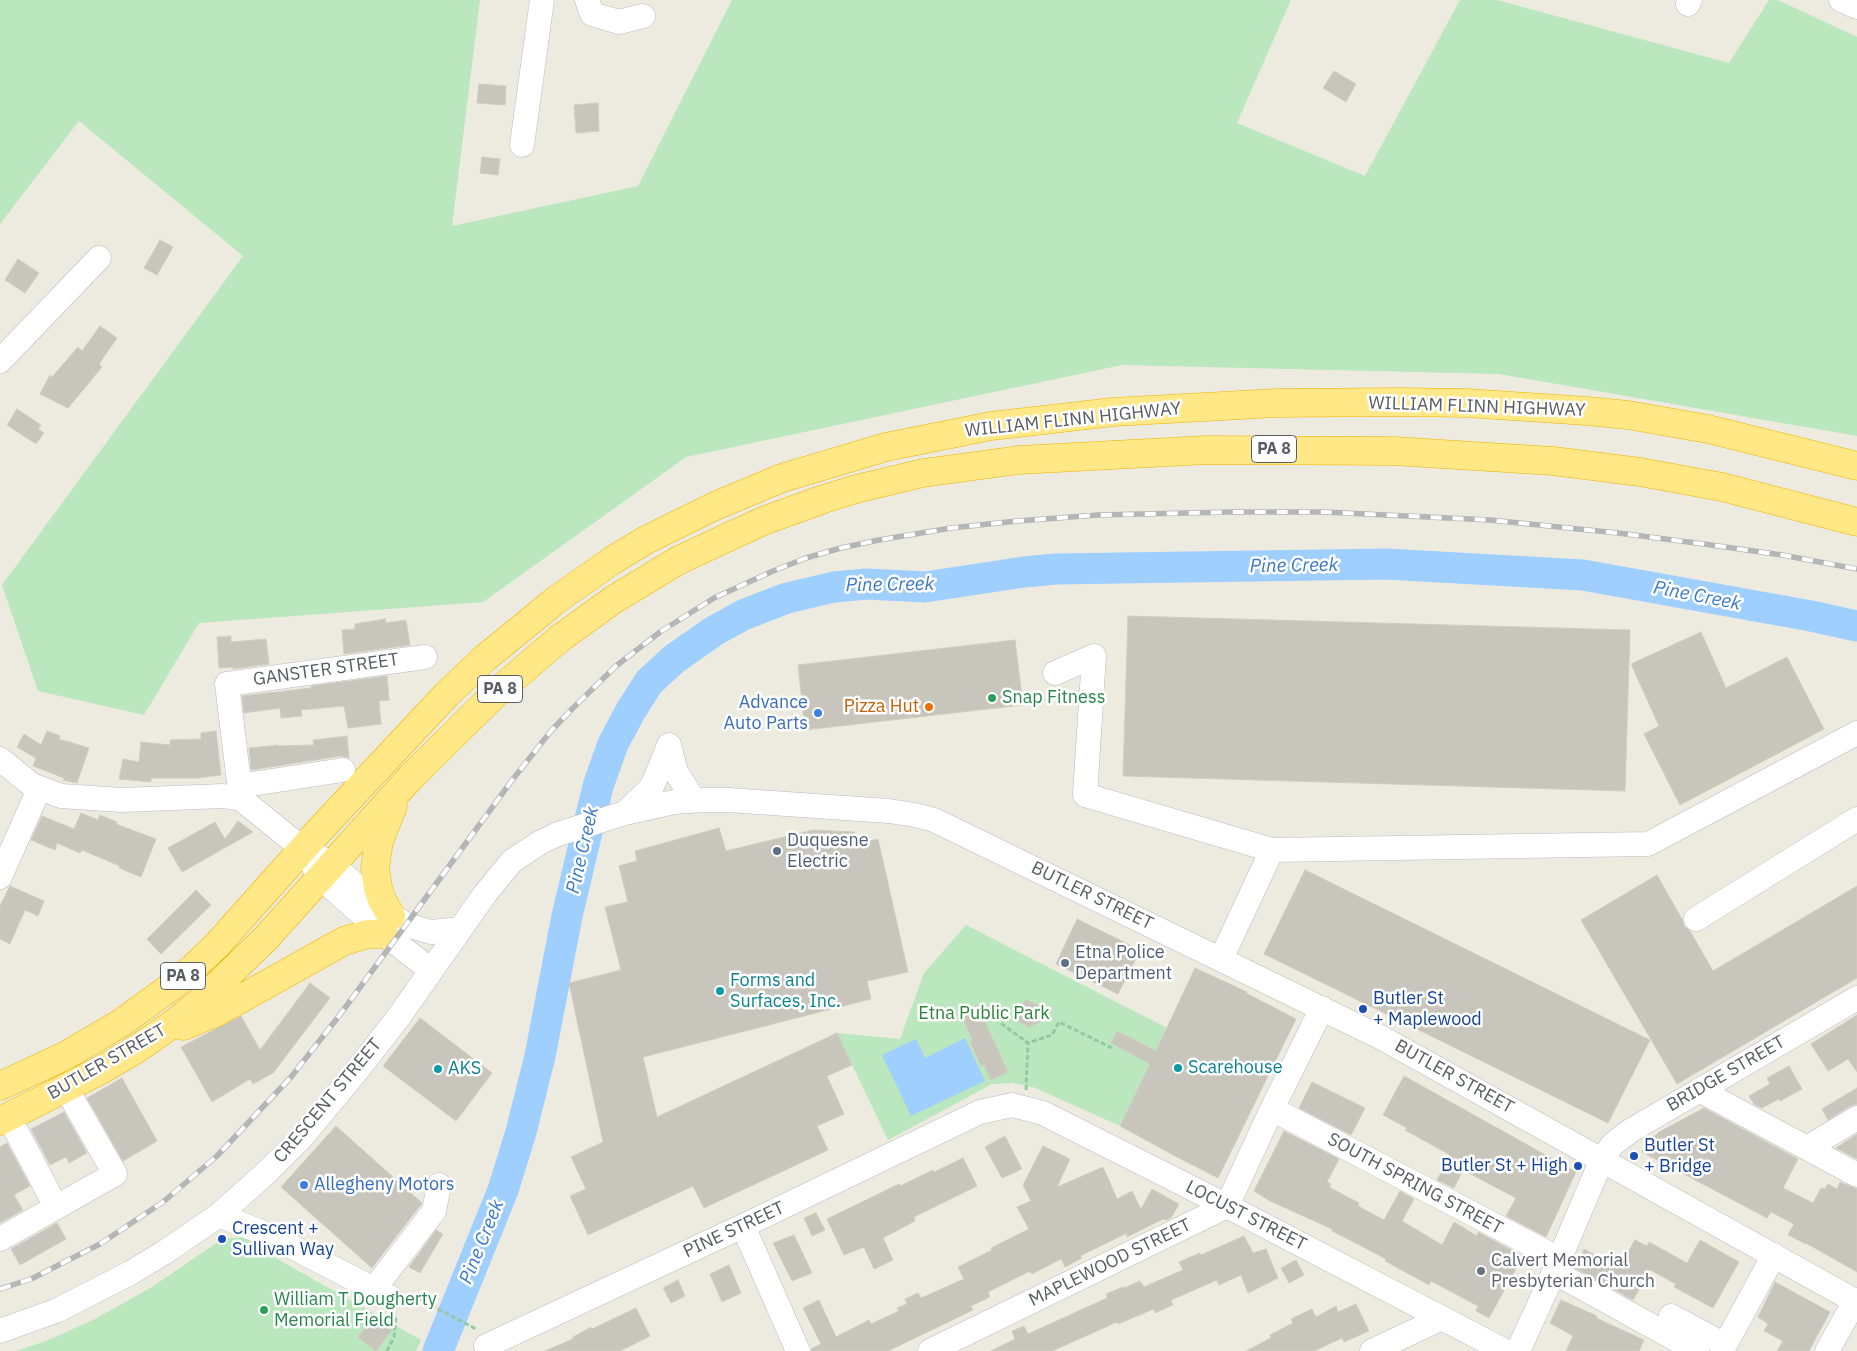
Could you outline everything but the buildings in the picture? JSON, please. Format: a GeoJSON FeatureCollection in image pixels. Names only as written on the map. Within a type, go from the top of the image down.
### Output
{"type":"FeatureCollection","features":[{"type":"Feature","properties":{"kind":"highway","name":"WILLIAM FLINN HIGHWAY"},"geometry":{"type":"LineString","coordinates":[[303,849],[447,694],[524,626],[584,580],[646,540],[715,506],[782,478],[860,454],[952,433],[1075,415],[1277,403],[1392,402],[1550,407],[1628,415],[1708,429],[1857,464]]}},
{"type":"Feature","properties":{"kind":"highway","name":"WILLIAM FLINN HIGHWAY"},"geometry":{"type":"LineString","coordinates":[[326,870],[410,778],[496,693],[584,620],[647,579],[698,550],[786,512],[856,489],[923,473],[1018,460],[1147,452],[1302,449],[1413,452],[1552,461],[1640,472],[1722,487],[1857,522]]}},
{"type":"Feature","properties":{"kind":"highway"},"geometry":{"type":"LineString","coordinates":[[154,1038],[217,1012],[344,941],[368,934],[387,925],[375,868],[377,852],[390,812],[410,778]]}},
{"type":"Feature","properties":{"kind":"highway","name":"BUTLER STREET"},"geometry":{"type":"LineString","coordinates":[[0,1086],[65,1056],[121,1023],[172,986],[217,945],[303,849]]}},
{"type":"Feature","properties":{"kind":"highway","name":"BUTLER STREET"},"geometry":{"type":"LineString","coordinates":[[4,1119],[102,1070],[154,1038],[183,1016],[225,979],[266,938],[326,870]]}},
{"type":"Feature","properties":{"kind":"street"},"geometry":{"type":"LineString","coordinates":[[522,145],[542,0]]}},
{"type":"Feature","properties":{"kind":"street"},"geometry":{"type":"LineString","coordinates":[[587,0],[592,14],[619,22],[643,16]]}},
{"type":"Feature","properties":{"kind":"street"},"geometry":{"type":"LineString","coordinates":[[1841,0],[1857,7]]}},
{"type":"Feature","properties":{"kind":"street"},"geometry":{"type":"LineString","coordinates":[[0,361],[99,258]]}},
{"type":"Feature","properties":{"kind":"street"},"geometry":{"type":"LineString","coordinates":[[1055,673],[1094,656],[1086,795],[1272,850],[1648,844],[1857,733]]}},
{"type":"Feature","properties":{"kind":"street","name":"GANSTER STREET"},"geometry":{"type":"LineString","coordinates":[[240,793],[227,684],[425,657]]}},
{"type":"Feature","properties":{"kind":"street"},"geometry":{"type":"LineString","coordinates":[[624,813],[652,787],[668,745],[676,772],[694,800]]}},
{"type":"Feature","properties":{"kind":"street"},"geometry":{"type":"LineString","coordinates":[[0,759],[16,775],[39,789],[61,796],[93,799],[144,800],[223,796],[343,770]]}},
{"type":"Feature","properties":{"kind":"street"},"geometry":{"type":"LineString","coordinates":[[0,877],[39,789]]}},
{"type":"Feature","properties":{"kind":"street"},"geometry":{"type":"LineString","coordinates":[[240,793],[387,925],[431,970]]}},
{"type":"Feature","properties":{"kind":"street","name":"BUTLER STREET"},"geometry":{"type":"LineString","coordinates":[[431,970],[490,887],[512,861],[541,842],[558,834],[624,813],[694,800],[728,800],[909,814],[934,820],[1322,1008],[1433,1065],[1856,1302]]}},
{"type":"Feature","properties":{"kind":"street"},"geometry":{"type":"LineString","coordinates":[[1696,918],[1857,819]]}},
{"type":"Feature","properties":{"kind":"street"},"geometry":{"type":"LineString","coordinates":[[1221,959],[1272,850]]}},
{"type":"Feature","properties":{"kind":"street"},"geometry":{"type":"LineString","coordinates":[[387,925],[441,932],[461,928]]}},
{"type":"Feature","properties":{"kind":"street","name":"CRESCENT STREET"},"geometry":{"type":"LineString","coordinates":[[0,1331],[58,1310],[109,1285],[165,1252],[219,1215],[267,1172],[301,1138],[366,1060],[431,970]]}},
{"type":"Feature","properties":{"kind":"street","name":"BRIDGE STREET"},"geometry":{"type":"LineString","coordinates":[[1518,1351],[1602,1159],[1613,1144],[1622,1136],[1857,998]]}},
{"type":"Feature","properties":{"kind":"street"},"geometry":{"type":"LineString","coordinates":[[1227,1206],[1322,1008]]}},
{"type":"Feature","properties":{"kind":"street"},"geometry":{"type":"LineString","coordinates":[[0,1238],[115,1174],[66,1088]]}},
{"type":"Feature","properties":{"kind":"street"},"geometry":{"type":"LineString","coordinates":[[1699,1090],[1857,1175]]}},
{"type":"Feature","properties":{"kind":"street","name":"LOCUST STREET"},"geometry":{"type":"LineString","coordinates":[[980,1112],[1012,1105],[1042,1113],[1227,1206],[1504,1351]]}},
{"type":"Feature","properties":{"kind":"street","name":"SOUTH SPRING STREET"},"geometry":{"type":"LineString","coordinates":[[1272,1109],[1556,1266]]}},
{"type":"Feature","properties":{"kind":"street","name":"PINE STREET"},"geometry":{"type":"LineString","coordinates":[[484,1339],[743,1226],[980,1112]]}},
{"type":"Feature","properties":{"kind":"street"},"geometry":{"type":"LineString","coordinates":[[1807,1148],[1857,1118]]}},
{"type":"Feature","properties":{"kind":"street"},"geometry":{"type":"LineString","coordinates":[[4,1119],[56,1207]]}},
{"type":"Feature","properties":{"kind":"street"},"geometry":{"type":"LineString","coordinates":[[219,1215],[271,1236],[388,1298],[434,1211],[439,1185]]}},
{"type":"Feature","properties":{"kind":"street","name":"MAPLEWOOD STREET"},"geometry":{"type":"LineString","coordinates":[[930,1351],[1227,1206]]}},
{"type":"Feature","properties":{"kind":"street"},"geometry":{"type":"LineString","coordinates":[[743,1226],[798,1351]]}},
{"type":"Feature","properties":{"kind":"street"},"geometry":{"type":"LineString","coordinates":[[1671,1316],[1724,1345],[1774,1255]]}},
{"type":"Feature","properties":{"kind":"street"},"geometry":{"type":"LineString","coordinates":[[1556,1266],[1697,1351]]}},
{"type":"Feature","properties":{"kind":"street"},"geometry":{"type":"LineString","coordinates":[[1827,1351],[1856,1302]]}},
{"type":"Feature","properties":{"kind":"street"},"geometry":{"type":"LineString","coordinates":[[1372,1351],[1442,1318]]}},
{"type":"Feature","properties":{"kind":"path"},"geometry":{"type":"LineString","coordinates":[[994,1019],[1028,1042]]}},
{"type":"Feature","properties":{"kind":"path"},"geometry":{"type":"LineString","coordinates":[[1028,1042],[1052,1035],[1059,1022],[1112,1048]]}},
{"type":"Feature","properties":{"kind":"path"},"geometry":{"type":"LineString","coordinates":[[1024,1108],[1028,1042]]}},
{"type":"Feature","properties":{"kind":"path"},"geometry":{"type":"LineString","coordinates":[[387,1351],[394,1337],[388,1298]]}},
{"type":"Feature","properties":{"kind":"path"},"geometry":{"type":"LineString","coordinates":[[415,1298],[484,1339]]}},
{"type":"Feature","properties":{"kind":"green space"},"geometry":{"type":"Polygon","coordinates":[[[0,0],[480,0],[452,226],[638,186],[732,0],[1291,0],[1237,123],[1365,176],[1460,0],[1497,0],[1729,63],[1769,0],[1778,0],[1857,37],[1857,436],[1499,374],[1122,365],[686,457],[483,602],[199,623],[144,715],[38,691],[2,585],[243,256],[79,121],[0,224],[0,0]]]}},
{"type":"Feature","properties":{"kind":"green space","name":"Etna Public Park"},"geometry":{"type":"Polygon","coordinates":[[[966,925],[1167,1028],[1120,1126],[1033,1087],[1013,1083],[992,1084],[888,1140],[837,1033],[900,1039],[924,973],[966,925]]]}},
{"type":"Feature","properties":{"kind":"green space"},"geometry":{"type":"Polygon","coordinates":[[[244,1237],[275,1250],[272,1256],[421,1340],[416,1351],[16,1351],[46,1341],[95,1319],[152,1287],[222,1239],[244,1237]]]}},
{"type":"Feature","properties":{"kind":"water"},"geometry":{"type":"Polygon","coordinates":[[[965,1038],[985,1081],[911,1116],[882,1055],[916,1039],[925,1058],[965,1038]]]}},
{"type":"Feature","properties":{"kind":"waterway","name":"Pine Creek"},"geometry":{"type":"LineString","coordinates":[[438,1351],[503,1190],[521,1132],[540,1056],[567,916],[598,786],[613,744],[649,682],[674,659],[714,631],[743,615],[787,598],[834,587],[867,584],[925,587],[1056,569],[1386,564],[1583,575],[1857,626]]}},
{"type":"Feature","properties":{"kind":"railway"},"geometry":{"type":"LineString","coordinates":[[0,1289],[31,1279],[100,1244],[163,1202],[217,1156],[291,1077],[339,1016],[513,779],[551,731],[616,666],[660,632],[714,598],[806,558],[879,540],[951,528],[1017,521],[1098,515],[1324,512],[1490,520],[1618,533],[1782,555],[1857,569]]}},
{"type":"Feature","properties":{"kind":"place","name":"Snap Fitness"},"geometry":{"type":"Point","coordinates":[992,698]}},
{"type":"Feature","properties":{"kind":"place","name":"Pizza Hut"},"geometry":{"type":"Point","coordinates":[929,707]}},
{"type":"Feature","properties":{"kind":"place","name":"Advance Auto Parts"},"geometry":{"type":"Point","coordinates":[818,713]}},
{"type":"Feature","properties":{"kind":"place","name":"Duquesne Electric"},"geometry":{"type":"Point","coordinates":[777,851]}},
{"type":"Feature","properties":{"kind":"place","name":"Etna Police Department"},"geometry":{"type":"Point","coordinates":[1065,963]}},
{"type":"Feature","properties":{"kind":"place","name":"Forms and Surfaces, Inc."},"geometry":{"type":"Point","coordinates":[720,991]}},
{"type":"Feature","properties":{"kind":"place","name":"Butler St + Maplewood"},"geometry":{"type":"Point","coordinates":[1363,1009]}},
{"type":"Feature","properties":{"kind":"place","name":"Scarehouse"},"geometry":{"type":"Point","coordinates":[1178,1068]}},
{"type":"Feature","properties":{"kind":"place","name":"AKS"},"geometry":{"type":"Point","coordinates":[438,1069]}},
{"type":"Feature","properties":{"kind":"place","name":"Butler St + Bridge"},"geometry":{"type":"Point","coordinates":[1634,1156]}},
{"type":"Feature","properties":{"kind":"place","name":"Butler St + High"},"geometry":{"type":"Point","coordinates":[1578,1166]}},
{"type":"Feature","properties":{"kind":"place","name":"Allegheny Motors"},"geometry":{"type":"Point","coordinates":[304,1185]}},
{"type":"Feature","properties":{"kind":"place","name":"Crescent + Sullivan Way"},"geometry":{"type":"Point","coordinates":[222,1239]}},
{"type":"Feature","properties":{"kind":"place","name":"Calvert Memorial Presbyterian Church"},"geometry":{"type":"Point","coordinates":[1481,1271]}},
{"type":"Feature","properties":{"kind":"place","name":"William T Dougherty Memorial Field"},"geometry":{"type":"Point","coordinates":[264,1310]}}]}
